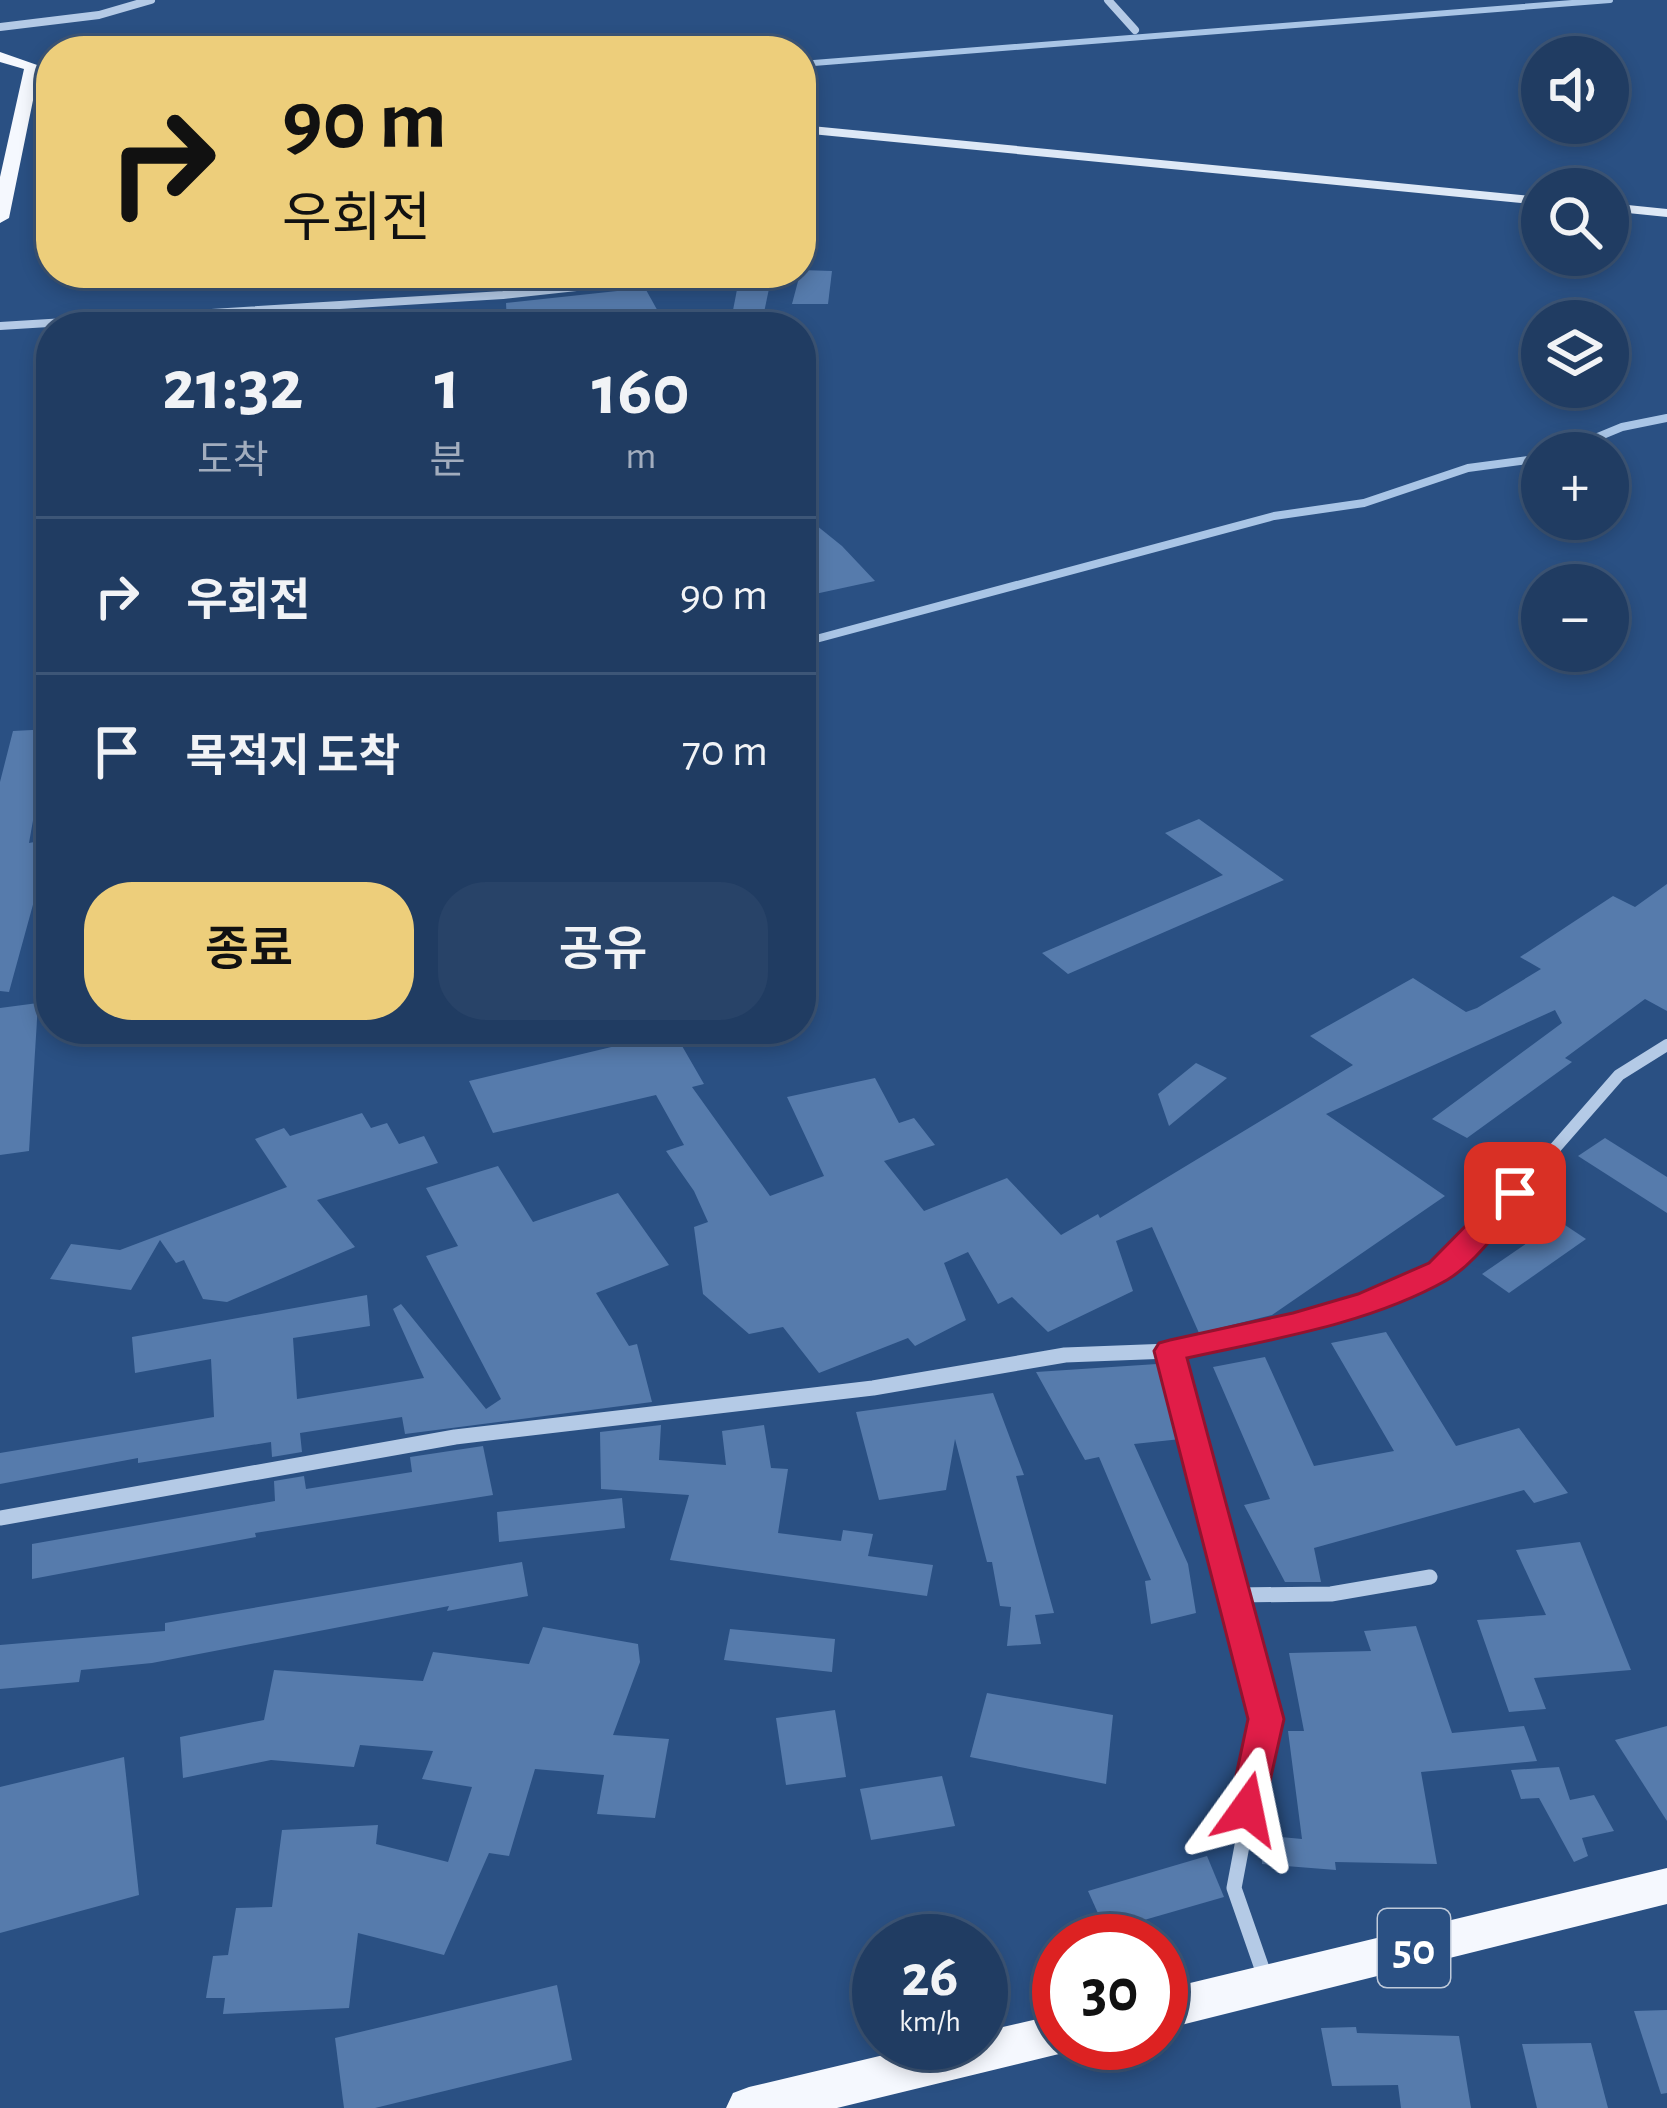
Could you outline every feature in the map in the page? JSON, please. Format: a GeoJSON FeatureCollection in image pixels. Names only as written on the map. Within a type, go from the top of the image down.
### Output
{"type":"FeatureCollection","features":[{"type":"Feature","properties":{"kind":"main road"},"geometry":{"type":"LineString","coordinates":[[0,57],[36,66]]}},
{"type":"Feature","properties":{"kind":"main road"},"geometry":{"type":"LineString","coordinates":[[0,218],[36,89]]}},
{"type":"Feature","properties":{"kind":"main road"},"geometry":{"type":"LineString","coordinates":[[816,130],[1521,198]]}},
{"type":"Feature","properties":{"kind":"main road"},"geometry":{"type":"LineString","coordinates":[[1629,209],[1667,212]]}},
{"type":"Feature","properties":{"kind":"main road","name":"50"},"geometry":{"type":"LineString","coordinates":[[1188,2003],[1667,1886]]}},
{"type":"Feature","properties":{"kind":"main road"},"geometry":{"type":"LineString","coordinates":[[749,2108],[1032,2040]]}},
{"type":"Feature","properties":{"kind":"street"},"geometry":{"type":"LineString","coordinates":[[0,26],[99,15],[151,0]]}},
{"type":"Feature","properties":{"kind":"street"},"geometry":{"type":"LineString","coordinates":[[1108,0],[1135,30]]}},
{"type":"Feature","properties":{"kind":"street"},"geometry":{"type":"LineString","coordinates":[[235,312],[573,288]]}},
{"type":"Feature","properties":{"kind":"street"},"geometry":{"type":"LineString","coordinates":[[0,326],[36,324]]}},
{"type":"Feature","properties":{"kind":"street"},"geometry":{"type":"LineString","coordinates":[[0,1518],[455,1437],[873,1388],[1065,1355],[1170,1351],[1293,1324],[1368,1302],[1440,1271],[1493,1219],[1619,1075],[1667,1045]]}},
{"type":"Feature","properties":{"kind":"street"},"geometry":{"type":"LineString","coordinates":[[1170,1351],[1266,1719],[1234,1888],[1268,1984]]}},
{"type":"Feature","properties":{"kind":"street"},"geometry":{"type":"LineString","coordinates":[[1236,1595],[1331,1594],[1430,1577]]}},
{"type":"Feature","properties":{"kind":"building"},"geometry":{"type":"Polygon","coordinates":[[[816,270],[832,271],[828,304],[792,304],[796,288],[816,288],[816,270]]]}},
{"type":"Feature","properties":{"kind":"building"},"geometry":{"type":"Polygon","coordinates":[[[645,288],[658,312],[506,312],[506,303],[645,288]]]}},
{"type":"Feature","properties":{"kind":"building"},"geometry":{"type":"Polygon","coordinates":[[[737,288],[769,288],[764,312],[733,312],[737,288]]]}},
{"type":"Feature","properties":{"kind":"building"},"geometry":{"type":"Polygon","coordinates":[[[816,525],[842,546],[875,581],[816,594],[816,525]]]}},
{"type":"Feature","properties":{"kind":"building"},"geometry":{"type":"Polygon","coordinates":[[[36,730],[36,804],[29,843],[36,842],[36,894],[9,992],[0,991],[0,782],[13,731],[36,730]]]}},
{"type":"Feature","properties":{"kind":"building"},"geometry":{"type":"Polygon","coordinates":[[[1199,819],[1284,880],[1068,974],[1042,953],[1223,875],[1165,833],[1199,819]]]}},
{"type":"Feature","properties":{"kind":"building"},"geometry":{"type":"Polygon","coordinates":[[[1667,884],[1667,1011],[1645,999],[1565,1058],[1572,1062],[1467,1138],[1432,1119],[1562,1023],[1555,1010],[1326,1114],[1445,1196],[1272,1315],[1199,1333],[1152,1227],[1116,1241],[1133,1291],[1048,1332],[1012,1297],[998,1304],[968,1252],[944,1263],[966,1320],[915,1346],[908,1338],[819,1373],[783,1327],[749,1334],[703,1294],[694,1227],[708,1222],[694,1191],[666,1151],[684,1145],[656,1095],[493,1133],[469,1081],[624,1044],[681,1044],[704,1084],[692,1087],[770,1196],[824,1176],[787,1097],[875,1078],[899,1123],[914,1118],[935,1145],[884,1161],[924,1211],[1007,1178],[1061,1235],[1098,1214],[1100,1218],[1353,1065],[1310,1036],[1413,978],[1466,1012],[1477,1008],[1541,969],[1520,957],[1613,896],[1635,907],[1667,884]]]}},
{"type":"Feature","properties":{"kind":"building"},"geometry":{"type":"Polygon","coordinates":[[[36,1003],[29,1151],[0,1155],[0,1008],[36,1003]]]}},
{"type":"Feature","properties":{"kind":"building"},"geometry":{"type":"Polygon","coordinates":[[[1196,1063],[1227,1078],[1169,1126],[1158,1094],[1196,1063]]]}},
{"type":"Feature","properties":{"kind":"building"},"geometry":{"type":"Polygon","coordinates":[[[362,1113],[371,1128],[387,1123],[399,1144],[424,1136],[438,1163],[317,1200],[355,1247],[227,1302],[203,1299],[184,1260],[176,1263],[160,1240],[131,1290],[50,1279],[71,1244],[120,1250],[287,1187],[255,1139],[284,1128],[290,1136],[362,1113]]]}},
{"type":"Feature","properties":{"kind":"building"},"geometry":{"type":"Polygon","coordinates":[[[1605,1138],[1667,1177],[1667,1213],[1578,1156],[1605,1138]]]}},
{"type":"Feature","properties":{"kind":"building"},"geometry":{"type":"Polygon","coordinates":[[[498,1166],[533,1222],[618,1193],[669,1265],[596,1293],[629,1346],[637,1344],[652,1402],[405,1434],[402,1417],[300,1433],[302,1452],[272,1457],[271,1442],[138,1463],[138,1458],[0,1484],[0,1453],[214,1417],[211,1359],[135,1373],[132,1337],[367,1295],[370,1326],[293,1338],[297,1399],[424,1378],[393,1309],[401,1304],[486,1409],[501,1399],[426,1256],[458,1246],[426,1188],[498,1166]]]}},
{"type":"Feature","properties":{"kind":"building"},"geometry":{"type":"Polygon","coordinates":[[[1559,1221],[1586,1239],[1509,1293],[1482,1274],[1559,1221]]]}},
{"type":"Feature","properties":{"kind":"building"},"geometry":{"type":"Polygon","coordinates":[[[1386,1332],[1456,1446],[1519,1428],[1568,1493],[1534,1503],[1524,1490],[1314,1548],[1321,1582],[1285,1582],[1244,1505],[1270,1499],[1213,1367],[1265,1357],[1314,1466],[1394,1451],[1331,1343],[1386,1332]]]}},
{"type":"Feature","properties":{"kind":"building"},"geometry":{"type":"Polygon","coordinates":[[[1157,1364],[1181,1439],[1134,1444],[1188,1564],[1196,1613],[1151,1624],[1145,1581],[1151,1580],[1099,1457],[1085,1460],[1036,1372],[1157,1364]]]}},
{"type":"Feature","properties":{"kind":"building"},"geometry":{"type":"Polygon","coordinates":[[[993,1393],[1024,1475],[1016,1476],[1054,1613],[1035,1615],[1041,1644],[1007,1646],[1011,1607],[1000,1606],[992,1562],[987,1562],[955,1439],[946,1490],[879,1500],[856,1412],[993,1393]]]}},
{"type":"Feature","properties":{"kind":"building"},"geometry":{"type":"Polygon","coordinates":[[[661,1425],[659,1460],[726,1465],[722,1431],[764,1425],[771,1468],[788,1469],[778,1533],[841,1541],[843,1530],[873,1534],[868,1556],[933,1565],[927,1596],[670,1560],[689,1495],[601,1489],[600,1432],[661,1425]]]}},
{"type":"Feature","properties":{"kind":"building"},"geometry":{"type":"Polygon","coordinates":[[[483,1446],[493,1495],[255,1533],[256,1537],[32,1579],[32,1544],[275,1501],[274,1481],[304,1476],[306,1489],[412,1472],[410,1457],[483,1446]]]}},
{"type":"Feature","properties":{"kind":"building"},"geometry":{"type":"Polygon","coordinates":[[[622,1498],[625,1528],[499,1542],[497,1512],[622,1498]]]}},
{"type":"Feature","properties":{"kind":"building"},"geometry":{"type":"Polygon","coordinates":[[[1580,1542],[1631,1670],[1534,1678],[1546,1709],[1509,1712],[1477,1620],[1546,1615],[1516,1550],[1580,1542]]]}},
{"type":"Feature","properties":{"kind":"building"},"geometry":{"type":"Polygon","coordinates":[[[522,1562],[528,1596],[447,1611],[449,1606],[152,1663],[81,1670],[79,1682],[0,1689],[0,1645],[165,1631],[165,1623],[522,1562]]]}},
{"type":"Feature","properties":{"kind":"building"},"geometry":{"type":"Polygon","coordinates":[[[1416,1626],[1452,1733],[1524,1726],[1537,1761],[1421,1772],[1437,1864],[1335,1862],[1336,1870],[1262,1864],[1261,1835],[1302,1839],[1288,1731],[1304,1731],[1289,1653],[1371,1651],[1364,1631],[1416,1626]]]}},
{"type":"Feature","properties":{"kind":"building"},"geometry":{"type":"Polygon","coordinates":[[[543,1627],[638,1644],[640,1662],[613,1735],[669,1739],[655,1818],[597,1814],[604,1775],[535,1769],[509,1856],[489,1853],[444,1955],[358,1933],[349,2008],[223,2014],[225,1998],[206,1998],[213,1956],[228,1955],[236,1908],[272,1907],[282,1830],[378,1825],[376,1844],[448,1862],[472,1787],[422,1779],[433,1751],[360,1745],[354,1767],[271,1760],[183,1778],[180,1737],[264,1720],[274,1670],[423,1681],[433,1652],[529,1664],[543,1627]]]}},
{"type":"Feature","properties":{"kind":"building"},"geometry":{"type":"Polygon","coordinates":[[[730,1629],[835,1639],[832,1672],[724,1660],[730,1629]]]}},
{"type":"Feature","properties":{"kind":"building"},"geometry":{"type":"Polygon","coordinates":[[[987,1693],[1113,1715],[1106,1784],[970,1757],[987,1693]]]}},
{"type":"Feature","properties":{"kind":"building"},"geometry":{"type":"Polygon","coordinates":[[[835,1710],[846,1777],[786,1785],[776,1718],[835,1710]]]}},
{"type":"Feature","properties":{"kind":"building"},"geometry":{"type":"Polygon","coordinates":[[[1667,1726],[1667,1821],[1615,1740],[1667,1726]]]}},
{"type":"Feature","properties":{"kind":"building"},"geometry":{"type":"Polygon","coordinates":[[[124,1757],[139,1895],[0,1933],[0,1787],[124,1757]]]}},
{"type":"Feature","properties":{"kind":"building"},"geometry":{"type":"Polygon","coordinates":[[[1559,1767],[1570,1800],[1594,1795],[1614,1831],[1582,1838],[1588,1856],[1574,1862],[1539,1798],[1521,1799],[1511,1770],[1559,1767]]]}},
{"type":"Feature","properties":{"kind":"building"},"geometry":{"type":"Polygon","coordinates":[[[942,1776],[955,1826],[871,1840],[860,1789],[942,1776]]]}},
{"type":"Feature","properties":{"kind":"building"},"geometry":{"type":"Polygon","coordinates":[[[1207,1856],[1224,1897],[1165,1914],[1098,1914],[1088,1891],[1207,1856]]]}},
{"type":"Feature","properties":{"kind":"building"},"geometry":{"type":"Polygon","coordinates":[[[557,1985],[572,2060],[375,2108],[344,2108],[335,2038],[557,1985]]]}},
{"type":"Feature","properties":{"kind":"building"},"geometry":{"type":"Polygon","coordinates":[[[1667,2010],[1667,2093],[1661,2094],[1634,2011],[1667,2010]]]}},
{"type":"Feature","properties":{"kind":"building"},"geometry":{"type":"Polygon","coordinates":[[[1356,2027],[1357,2033],[1459,2036],[1471,2108],[1401,2108],[1398,2085],[1332,2086],[1321,2028],[1356,2027]]]}},
{"type":"Feature","properties":{"kind":"building"},"geometry":{"type":"Polygon","coordinates":[[[1591,2043],[1608,2108],[1537,2108],[1522,2044],[1591,2043]]]}},
{"type":"Feature","properties":{"kind":"waterway"},"geometry":{"type":"LineString","coordinates":[[816,63],[1610,0]]}},
{"type":"Feature","properties":{"kind":"waterway"},"geometry":{"type":"LineString","coordinates":[[1610,432],[1667,418]]}},
{"type":"Feature","properties":{"kind":"waterway"},"geometry":{"type":"LineString","coordinates":[[816,639],[1274,516],[1364,503],[1468,468],[1521,461]]}},
{"type":"Feature","properties":{"kind":"waterway"},"geometry":{"type":"LineString","coordinates":[[0,790],[36,787]]}},
{"type":"Feature","properties":{"kind":"route"},"geometry":{"type":"LineString","coordinates":[[1247,1809],[1266,1719],[1170,1351],[1368,1302],[1440,1271],[1515,1193]]}}]}
